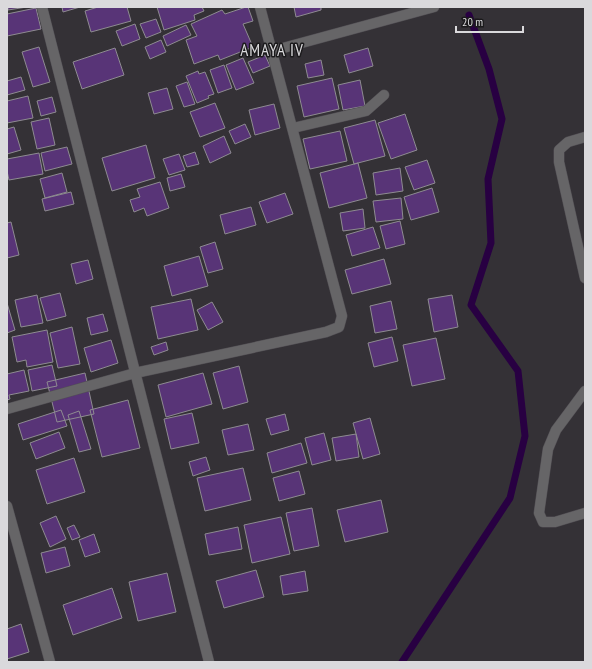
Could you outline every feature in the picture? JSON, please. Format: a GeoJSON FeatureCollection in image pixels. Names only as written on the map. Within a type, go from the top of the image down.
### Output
{"type":"FeatureCollection","features":[{"type":"Feature","properties":{"kind":"street"},"geometry":{"type":"LineString","coordinates":[[42,7],[209,662]]}},
{"type":"Feature","properties":{"kind":"street"},"geometry":{"type":"LineString","coordinates":[[7,410],[135,373],[326,332],[339,327],[342,316],[260,7]]}},
{"type":"Feature","properties":{"kind":"street"},"geometry":{"type":"LineString","coordinates":[[272,51],[434,7]]}},
{"type":"Feature","properties":{"kind":"street"},"geometry":{"type":"LineString","coordinates":[[293,128],[366,112],[384,95]]}},
{"type":"Feature","properties":{"kind":"street"},"geometry":{"type":"LineString","coordinates":[[585,137],[568,142],[559,150],[559,162],[585,278]]}},
{"type":"Feature","properties":{"kind":"street"},"geometry":{"type":"LineString","coordinates":[[585,391],[556,430],[548,449],[539,513],[543,522],[555,522],[585,513]]}},
{"type":"Feature","properties":{"kind":"street"},"geometry":{"type":"LineString","coordinates":[[7,506],[50,662]]}},
{"type":"Feature","properties":{"kind":"building"},"geometry":{"type":"Polygon","coordinates":[[[8,7],[27,7],[8,10],[8,7]]]}},
{"type":"Feature","properties":{"kind":"building"},"geometry":{"type":"Polygon","coordinates":[[[62,7],[80,7],[63,12],[62,7]]]}},
{"type":"Feature","properties":{"kind":"building"},"geometry":{"type":"Polygon","coordinates":[[[98,7],[127,7],[131,21],[91,32],[85,11],[98,7]]]}},
{"type":"Feature","properties":{"kind":"building"},"geometry":{"type":"Polygon","coordinates":[[[157,7],[202,7],[204,11],[194,15],[195,20],[164,30],[157,7]]]}},
{"type":"Feature","properties":{"kind":"building"},"geometry":{"type":"Polygon","coordinates":[[[248,7],[253,21],[243,24],[253,47],[220,60],[218,55],[194,64],[186,40],[197,36],[191,24],[222,10],[225,14],[248,7]]]}},
{"type":"Feature","properties":{"kind":"building"},"geometry":{"type":"Polygon","coordinates":[[[294,7],[321,7],[321,10],[296,17],[294,7]]]}},
{"type":"Feature","properties":{"kind":"building"},"geometry":{"type":"Polygon","coordinates":[[[36,8],[41,29],[7,36],[7,14],[36,8]]]}},
{"type":"Feature","properties":{"kind":"building"},"geometry":{"type":"Polygon","coordinates":[[[156,19],[161,32],[146,38],[140,24],[156,19]]]}},
{"type":"Feature","properties":{"kind":"building"},"geometry":{"type":"Polygon","coordinates":[[[135,24],[140,39],[122,46],[116,31],[135,24]]]}},
{"type":"Feature","properties":{"kind":"building"},"geometry":{"type":"Polygon","coordinates":[[[186,25],[191,35],[167,46],[163,36],[186,25]]]}},
{"type":"Feature","properties":{"kind":"building"},"geometry":{"type":"Polygon","coordinates":[[[161,40],[166,52],[150,59],[145,47],[161,40]]]}},
{"type":"Feature","properties":{"kind":"building"},"geometry":{"type":"Polygon","coordinates":[[[39,47],[50,82],[33,87],[22,52],[39,47]]]}},
{"type":"Feature","properties":{"kind":"building"},"geometry":{"type":"Polygon","coordinates":[[[115,48],[124,75],[82,89],[73,62],[115,48]]]}},
{"type":"Feature","properties":{"kind":"building"},"geometry":{"type":"Polygon","coordinates":[[[368,48],[373,66],[349,73],[344,55],[368,48]]]}},
{"type":"Feature","properties":{"kind":"building"},"geometry":{"type":"Polygon","coordinates":[[[265,55],[270,66],[253,73],[248,62],[265,55]]]}},
{"type":"Feature","properties":{"kind":"building"},"geometry":{"type":"Polygon","coordinates":[[[243,58],[254,83],[236,90],[226,65],[243,58]]]}},
{"type":"Feature","properties":{"kind":"building"},"geometry":{"type":"Polygon","coordinates":[[[321,60],[324,75],[308,78],[305,64],[321,60]]]}},
{"type":"Feature","properties":{"kind":"building"},"geometry":{"type":"Polygon","coordinates":[[[224,65],[232,88],[218,93],[210,70],[224,65]]]}},
{"type":"Feature","properties":{"kind":"building"},"geometry":{"type":"Polygon","coordinates":[[[198,71],[199,74],[205,72],[214,94],[197,103],[186,76],[198,71]]]}},
{"type":"Feature","properties":{"kind":"building"},"geometry":{"type":"Polygon","coordinates":[[[21,77],[25,90],[7,95],[7,81],[21,77]]]}},
{"type":"Feature","properties":{"kind":"building"},"geometry":{"type":"Polygon","coordinates":[[[332,78],[339,109],[304,117],[297,86],[332,78]]]}},
{"type":"Feature","properties":{"kind":"building"},"geometry":{"type":"Polygon","coordinates":[[[360,80],[365,106],[343,110],[338,85],[360,80]]]}},
{"type":"Feature","properties":{"kind":"building"},"geometry":{"type":"Polygon","coordinates":[[[187,82],[195,104],[184,107],[176,86],[187,82]]]}},
{"type":"Feature","properties":{"kind":"building"},"geometry":{"type":"Polygon","coordinates":[[[167,88],[173,109],[154,114],[148,93],[167,88]]]}},
{"type":"Feature","properties":{"kind":"building"},"geometry":{"type":"Polygon","coordinates":[[[28,96],[33,118],[7,123],[7,101],[28,96]]]}},
{"type":"Feature","properties":{"kind":"building"},"geometry":{"type":"Polygon","coordinates":[[[52,97],[56,112],[41,116],[37,101],[52,97]]]}},
{"type":"Feature","properties":{"kind":"building"},"geometry":{"type":"Polygon","coordinates":[[[215,103],[225,128],[200,137],[190,112],[215,103]]]}},
{"type":"Feature","properties":{"kind":"building"},"geometry":{"type":"Polygon","coordinates":[[[274,104],[280,128],[255,135],[249,110],[274,104]]]}},
{"type":"Feature","properties":{"kind":"building"},"geometry":{"type":"Polygon","coordinates":[[[405,114],[417,150],[391,159],[378,123],[405,114]]]}},
{"type":"Feature","properties":{"kind":"building"},"geometry":{"type":"Polygon","coordinates":[[[49,118],[55,145],[37,149],[31,122],[49,118]]]}},
{"type":"Feature","properties":{"kind":"building"},"geometry":{"type":"Polygon","coordinates":[[[375,120],[385,156],[354,164],[344,128],[375,120]]]}},
{"type":"Feature","properties":{"kind":"building"},"geometry":{"type":"Polygon","coordinates":[[[245,124],[251,137],[235,144],[229,131],[245,124]]]}},
{"type":"Feature","properties":{"kind":"building"},"geometry":{"type":"Polygon","coordinates":[[[14,127],[21,150],[7,154],[7,129],[14,127]]]}},
{"type":"Feature","properties":{"kind":"building"},"geometry":{"type":"Polygon","coordinates":[[[340,131],[347,161],[310,169],[303,139],[340,131]]]}},
{"type":"Feature","properties":{"kind":"building"},"geometry":{"type":"Polygon","coordinates":[[[224,136],[231,153],[210,163],[203,146],[224,136]]]}},
{"type":"Feature","properties":{"kind":"building"},"geometry":{"type":"Polygon","coordinates":[[[146,145],[155,178],[112,191],[102,158],[146,145]]]}},
{"type":"Feature","properties":{"kind":"building"},"geometry":{"type":"Polygon","coordinates":[[[67,147],[72,164],[45,171],[41,153],[67,147]]]}},
{"type":"Feature","properties":{"kind":"building"},"geometry":{"type":"Polygon","coordinates":[[[195,152],[199,164],[187,167],[183,156],[195,152]]]}},
{"type":"Feature","properties":{"kind":"building"},"geometry":{"type":"Polygon","coordinates":[[[39,153],[43,174],[9,180],[7,159],[39,153]]]}},
{"type":"Feature","properties":{"kind":"building"},"geometry":{"type":"Polygon","coordinates":[[[179,154],[185,170],[169,175],[163,159],[179,154]]]}},
{"type":"Feature","properties":{"kind":"building"},"geometry":{"type":"Polygon","coordinates":[[[427,160],[435,183],[414,190],[405,167],[427,160]]]}},
{"type":"Feature","properties":{"kind":"building"},"geometry":{"type":"Polygon","coordinates":[[[358,163],[367,198],[329,208],[320,173],[358,163]]]}},
{"type":"Feature","properties":{"kind":"building"},"geometry":{"type":"Polygon","coordinates":[[[400,168],[403,191],[376,195],[373,173],[400,168]]]}},
{"type":"Feature","properties":{"kind":"building"},"geometry":{"type":"Polygon","coordinates":[[[62,173],[67,192],[45,198],[40,179],[62,173]]]}},
{"type":"Feature","properties":{"kind":"building"},"geometry":{"type":"Polygon","coordinates":[[[181,174],[185,187],[170,191],[167,178],[181,174]]]}},
{"type":"Feature","properties":{"kind":"building"},"geometry":{"type":"Polygon","coordinates":[[[160,182],[169,208],[147,216],[144,208],[134,212],[130,200],[140,197],[137,189],[160,182]]]}},
{"type":"Feature","properties":{"kind":"building"},"geometry":{"type":"Polygon","coordinates":[[[432,188],[439,212],[411,220],[404,197],[432,188]]]}},
{"type":"Feature","properties":{"kind":"building"},"geometry":{"type":"Polygon","coordinates":[[[71,192],[74,204],[45,211],[42,199],[71,192]]]}},
{"type":"Feature","properties":{"kind":"building"},"geometry":{"type":"Polygon","coordinates":[[[285,193],[293,214],[267,223],[259,202],[285,193]]]}},
{"type":"Feature","properties":{"kind":"building"},"geometry":{"type":"Polygon","coordinates":[[[401,198],[403,219],[376,222],[373,201],[401,198]]]}},
{"type":"Feature","properties":{"kind":"building"},"geometry":{"type":"Polygon","coordinates":[[[251,207],[256,225],[225,234],[220,215],[251,207]]]}},
{"type":"Feature","properties":{"kind":"building"},"geometry":{"type":"Polygon","coordinates":[[[363,209],[365,228],[343,231],[340,213],[363,209]]]}},
{"type":"Feature","properties":{"kind":"building"},"geometry":{"type":"Polygon","coordinates":[[[400,221],[405,244],[386,249],[380,226],[400,221]]]}},
{"type":"Feature","properties":{"kind":"building"},"geometry":{"type":"Polygon","coordinates":[[[11,222],[19,255],[7,258],[7,223],[11,222]]]}},
{"type":"Feature","properties":{"kind":"building"},"geometry":{"type":"Polygon","coordinates":[[[373,227],[380,248],[352,256],[346,235],[373,227]]]}},
{"type":"Feature","properties":{"kind":"building"},"geometry":{"type":"Polygon","coordinates":[[[215,242],[223,269],[208,273],[200,247],[215,242]]]}},
{"type":"Feature","properties":{"kind":"building"},"geometry":{"type":"Polygon","coordinates":[[[199,256],[208,286],[172,296],[164,266],[199,256]]]}},
{"type":"Feature","properties":{"kind":"building"},"geometry":{"type":"Polygon","coordinates":[[[384,259],[391,284],[352,294],[345,270],[384,259]]]}},
{"type":"Feature","properties":{"kind":"building"},"geometry":{"type":"Polygon","coordinates":[[[88,260],[93,279],[76,284],[71,264],[88,260]]]}},
{"type":"Feature","properties":{"kind":"building"},"geometry":{"type":"Polygon","coordinates":[[[60,293],[66,316],[47,321],[40,298],[60,293]]]}},
{"type":"Feature","properties":{"kind":"building"},"geometry":{"type":"Polygon","coordinates":[[[37,295],[43,323],[21,327],[15,300],[37,295]]]}},
{"type":"Feature","properties":{"kind":"building"},"geometry":{"type":"Polygon","coordinates":[[[452,295],[458,327],[434,332],[428,299],[452,295]]]}},
{"type":"Feature","properties":{"kind":"building"},"geometry":{"type":"Polygon","coordinates":[[[191,299],[198,330],[158,339],[151,307],[191,299]]]}},
{"type":"Feature","properties":{"kind":"building"},"geometry":{"type":"Polygon","coordinates":[[[391,301],[397,329],[375,333],[370,306],[391,301]]]}},
{"type":"Feature","properties":{"kind":"building"},"geometry":{"type":"Polygon","coordinates":[[[212,302],[223,322],[208,330],[197,310],[212,302]]]}},
{"type":"Feature","properties":{"kind":"building"},"geometry":{"type":"Polygon","coordinates":[[[7,303],[15,330],[7,333],[7,303]]]}},
{"type":"Feature","properties":{"kind":"building"},"geometry":{"type":"Polygon","coordinates":[[[103,314],[108,331],[91,335],[87,318],[103,314]]]}},
{"type":"Feature","properties":{"kind":"building"},"geometry":{"type":"Polygon","coordinates":[[[72,327],[80,364],[58,368],[50,333],[72,327]]]}},
{"type":"Feature","properties":{"kind":"building"},"geometry":{"type":"Polygon","coordinates":[[[47,330],[53,362],[27,367],[26,360],[17,362],[12,337],[47,330]]]}},
{"type":"Feature","properties":{"kind":"building"},"geometry":{"type":"Polygon","coordinates":[[[392,337],[398,361],[374,367],[368,343],[392,337]]]}},
{"type":"Feature","properties":{"kind":"building"},"geometry":{"type":"Polygon","coordinates":[[[436,338],[445,379],[412,386],[403,345],[436,338]]]}},
{"type":"Feature","properties":{"kind":"building"},"geometry":{"type":"Polygon","coordinates":[[[111,340],[118,363],[91,372],[84,348],[111,340]]]}},
{"type":"Feature","properties":{"kind":"building"},"geometry":{"type":"Polygon","coordinates":[[[166,342],[168,350],[154,355],[151,347],[166,342]]]}},
{"type":"Feature","properties":{"kind":"building"},"geometry":{"type":"Polygon","coordinates":[[[52,365],[57,386],[32,391],[28,370],[52,365]]]}},
{"type":"Feature","properties":{"kind":"building"},"geometry":{"type":"Polygon","coordinates":[[[239,366],[248,402],[223,409],[213,373],[239,366]]]}},
{"type":"Feature","properties":{"kind":"building"},"geometry":{"type":"Polygon","coordinates":[[[24,370],[29,391],[9,395],[10,399],[7,400],[7,374],[24,370]]]}},
{"type":"Feature","properties":{"kind":"building"},"geometry":{"type":"Polygon","coordinates":[[[85,373],[94,414],[57,422],[47,382],[85,373]]]}},
{"type":"Feature","properties":{"kind":"building"},"geometry":{"type":"Polygon","coordinates":[[[203,373],[212,404],[166,417],[158,385],[203,373]]]}},
{"type":"Feature","properties":{"kind":"building"},"geometry":{"type":"Polygon","coordinates":[[[128,400],[140,448],[102,457],[90,410],[128,400]]]}},
{"type":"Feature","properties":{"kind":"building"},"geometry":{"type":"Polygon","coordinates":[[[61,410],[67,426],[23,440],[18,424],[61,410]]]}},
{"type":"Feature","properties":{"kind":"building"},"geometry":{"type":"Polygon","coordinates":[[[79,411],[91,449],[79,452],[68,415],[79,411]]]}},
{"type":"Feature","properties":{"kind":"building"},"geometry":{"type":"Polygon","coordinates":[[[192,413],[199,443],[171,449],[164,419],[192,413]]]}},
{"type":"Feature","properties":{"kind":"building"},"geometry":{"type":"Polygon","coordinates":[[[285,414],[289,430],[271,435],[266,419],[285,414]]]}},
{"type":"Feature","properties":{"kind":"building"},"geometry":{"type":"Polygon","coordinates":[[[370,418],[380,454],[363,459],[353,423],[370,418]]]}},
{"type":"Feature","properties":{"kind":"building"},"geometry":{"type":"Polygon","coordinates":[[[248,424],[254,450],[228,455],[222,430],[248,424]]]}},
{"type":"Feature","properties":{"kind":"building"},"geometry":{"type":"Polygon","coordinates":[[[59,432],[65,448],[36,459],[30,443],[59,432]]]}},
{"type":"Feature","properties":{"kind":"building"},"geometry":{"type":"Polygon","coordinates":[[[324,433],[331,460],[312,465],[305,438],[324,433]]]}},
{"type":"Feature","properties":{"kind":"building"},"geometry":{"type":"Polygon","coordinates":[[[356,434],[359,457],[336,461],[332,438],[356,434]]]}},
{"type":"Feature","properties":{"kind":"building"},"geometry":{"type":"Polygon","coordinates":[[[301,443],[307,463],[272,473],[267,453],[301,443]]]}},
{"type":"Feature","properties":{"kind":"building"},"geometry":{"type":"Polygon","coordinates":[[[206,457],[210,470],[193,476],[189,462],[206,457]]]}},
{"type":"Feature","properties":{"kind":"building"},"geometry":{"type":"Polygon","coordinates":[[[74,458],[85,492],[47,504],[36,470],[74,458]]]}},
{"type":"Feature","properties":{"kind":"building"},"geometry":{"type":"Polygon","coordinates":[[[243,468],[251,500],[205,511],[197,478],[243,468]]]}},
{"type":"Feature","properties":{"kind":"building"},"geometry":{"type":"Polygon","coordinates":[[[299,471],[305,494],[279,501],[273,478],[299,471]]]}},
{"type":"Feature","properties":{"kind":"building"},"geometry":{"type":"Polygon","coordinates":[[[381,500],[388,532],[345,542],[337,510],[381,500]]]}},
{"type":"Feature","properties":{"kind":"building"},"geometry":{"type":"Polygon","coordinates":[[[312,508],[319,546],[294,551],[286,513],[312,508]]]}},
{"type":"Feature","properties":{"kind":"building"},"geometry":{"type":"Polygon","coordinates":[[[56,516],[66,539],[50,547],[40,523],[56,516]]]}},
{"type":"Feature","properties":{"kind":"building"},"geometry":{"type":"Polygon","coordinates":[[[281,517],[290,554],[252,563],[244,525],[281,517]]]}},
{"type":"Feature","properties":{"kind":"building"},"geometry":{"type":"Polygon","coordinates":[[[74,525],[80,537],[72,540],[67,528],[74,525]]]}},
{"type":"Feature","properties":{"kind":"building"},"geometry":{"type":"Polygon","coordinates":[[[238,527],[242,549],[209,555],[205,534],[238,527]]]}},
{"type":"Feature","properties":{"kind":"building"},"geometry":{"type":"Polygon","coordinates":[[[94,534],[100,552],[85,557],[79,540],[94,534]]]}},
{"type":"Feature","properties":{"kind":"building"},"geometry":{"type":"Polygon","coordinates":[[[65,547],[70,566],[46,573],[41,553],[65,547]]]}},
{"type":"Feature","properties":{"kind":"building"},"geometry":{"type":"Polygon","coordinates":[[[256,570],[264,597],[224,608],[216,581],[256,570]]]}},
{"type":"Feature","properties":{"kind":"building"},"geometry":{"type":"Polygon","coordinates":[[[305,571],[308,591],[283,595],[280,576],[305,571]]]}},
{"type":"Feature","properties":{"kind":"building"},"geometry":{"type":"Polygon","coordinates":[[[167,573],[176,612],[138,621],[129,582],[167,573]]]}},
{"type":"Feature","properties":{"kind":"building"},"geometry":{"type":"Polygon","coordinates":[[[112,588],[122,618],[73,635],[63,605],[112,588]]]}},
{"type":"Feature","properties":{"kind":"building"},"geometry":{"type":"Polygon","coordinates":[[[21,624],[29,652],[7,659],[7,629],[21,624]]]}},
{"type":"Feature","properties":{"kind":"waterway"},"geometry":{"type":"LineString","coordinates":[[402,662],[510,498],[525,436],[518,371],[471,305],[491,243],[488,179],[502,119],[489,69],[469,15]]}},
{"type":"Feature","properties":{"kind":"district","name":"AMAYA IV"},"geometry":{"type":"Point","coordinates":[272,50]}}]}
